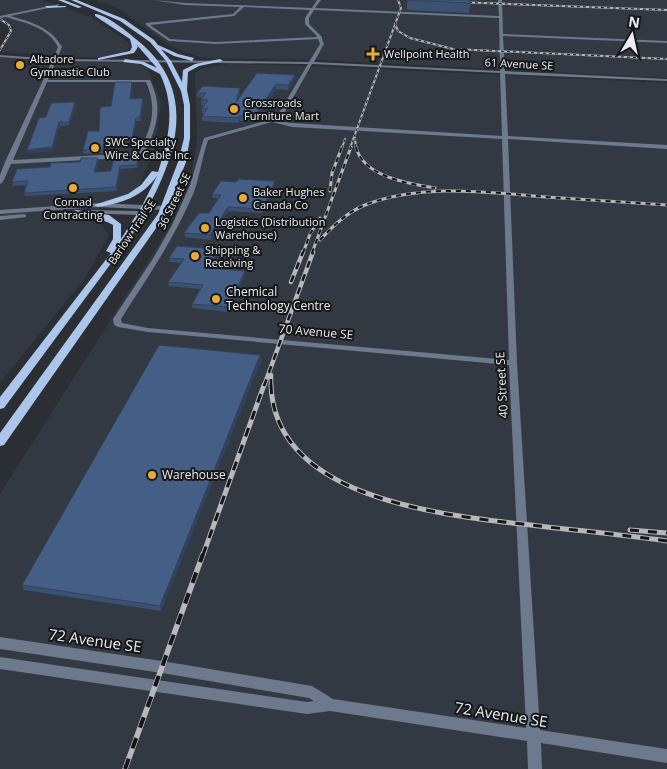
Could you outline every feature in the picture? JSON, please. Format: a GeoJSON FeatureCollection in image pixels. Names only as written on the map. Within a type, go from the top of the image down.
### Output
{"type":"FeatureCollection","features":[{"type":"Feature","properties":{"kind":"main road","name":"Barlow Trail SE"},"geometry":{"type":"LineString","coordinates":[[0,405],[147,211],[166,159],[173,127],[174,114],[169,85],[152,41],[122,20],[73,0]]}},
{"type":"Feature","properties":{"kind":"main road","name":"Barlow Trail SE"},"geometry":{"type":"LineString","coordinates":[[0,442],[163,211],[182,162],[187,138],[187,106],[183,88],[160,60],[132,40],[126,32],[104,19],[59,2]]}},
{"type":"Feature","properties":{"kind":"main road"},"geometry":{"type":"LineString","coordinates":[[59,2],[65,7]]}},
{"type":"Feature","properties":{"kind":"main road"},"geometry":{"type":"LineString","coordinates":[[101,5],[122,20]]}},
{"type":"Feature","properties":{"kind":"main road"},"geometry":{"type":"LineString","coordinates":[[47,7],[65,7],[104,19]]}},
{"type":"Feature","properties":{"kind":"main road"},"geometry":{"type":"LineString","coordinates":[[100,58],[132,52],[135,47],[132,40]]}},
{"type":"Feature","properties":{"kind":"main road"},"geometry":{"type":"LineString","coordinates":[[152,41],[176,56],[192,59]]}},
{"type":"Feature","properties":{"kind":"main road"},"geometry":{"type":"LineString","coordinates":[[160,60],[175,82],[183,88],[186,88],[185,71],[196,65],[220,61]]}},
{"type":"Feature","properties":{"kind":"main road"},"geometry":{"type":"LineString","coordinates":[[125,61],[142,63],[163,73]]}},
{"type":"Feature","properties":{"kind":"main road"},"geometry":{"type":"LineString","coordinates":[[98,205],[134,196],[148,184],[166,159]]}},
{"type":"Feature","properties":{"kind":"main road"},"geometry":{"type":"LineString","coordinates":[[131,257],[147,211]]}},
{"type":"Feature","properties":{"kind":"main road"},"geometry":{"type":"LineString","coordinates":[[76,212],[106,217],[117,224],[118,238],[103,271]]}},
{"type":"Feature","properties":{"kind":"street"},"geometry":{"type":"LineString","coordinates":[[155,0],[185,4],[500,17]]}},
{"type":"Feature","properties":{"kind":"street"},"geometry":{"type":"LineString","coordinates":[[319,0],[307,18],[307,24],[321,38],[322,44],[274,122],[292,125],[667,147]]}},
{"type":"Feature","properties":{"kind":"street","name":"40 Street SE"},"geometry":{"type":"LineString","coordinates":[[500,0],[507,138],[513,363],[535,769]]}},
{"type":"Feature","properties":{"kind":"street"},"geometry":{"type":"LineString","coordinates":[[51,2],[59,2]]}},
{"type":"Feature","properties":{"kind":"street"},"geometry":{"type":"LineString","coordinates":[[0,17],[47,7],[59,2]]}},
{"type":"Feature","properties":{"kind":"street"},"geometry":{"type":"LineString","coordinates":[[244,6],[234,16],[186,18],[148,24],[169,40],[216,43],[321,38]]}},
{"type":"Feature","properties":{"kind":"street"},"geometry":{"type":"LineString","coordinates":[[0,182],[60,47],[58,41],[51,34],[39,27],[7,16]]}},
{"type":"Feature","properties":{"kind":"street"},"geometry":{"type":"LineString","coordinates":[[502,35],[667,42]]}},
{"type":"Feature","properties":{"kind":"street","name":"61 Avenue SE"},"geometry":{"type":"LineString","coordinates":[[0,55],[125,61],[192,59],[311,63],[667,80]]}},
{"type":"Feature","properties":{"kind":"street","name":"61 Avenue SE"},"geometry":{"type":"LineString","coordinates":[[55,59],[100,58],[311,63]]}},
{"type":"Feature","properties":{"kind":"street"},"geometry":{"type":"LineString","coordinates":[[8,162],[141,155],[157,119],[152,89],[148,81],[46,81]]}},
{"type":"Feature","properties":{"kind":"street","name":"36 Street SE"},"geometry":{"type":"LineString","coordinates":[[118,324],[117,319],[161,250],[190,194],[198,173],[206,139],[274,122]]}},
{"type":"Feature","properties":{"kind":"street"},"geometry":{"type":"LineString","coordinates":[[0,212],[98,205],[147,211]]}},
{"type":"Feature","properties":{"kind":"street"},"geometry":{"type":"LineString","coordinates":[[0,218],[76,212],[163,211]]}},
{"type":"Feature","properties":{"kind":"street","name":"70 Avenue SE"},"geometry":{"type":"LineString","coordinates":[[118,324],[148,330],[513,363]]}},
{"type":"Feature","properties":{"kind":"street","name":"72 Avenue SE"},"geometry":{"type":"LineString","coordinates":[[0,643],[312,692],[330,705]]}},
{"type":"Feature","properties":{"kind":"street","name":"72 Avenue SE"},"geometry":{"type":"LineString","coordinates":[[0,662],[307,708],[330,705],[667,756]]}},
{"type":"Feature","properties":{"kind":"shaded area"},"geometry":{"type":"Polygon","coordinates":[[[0,0],[42,0],[91,17],[128,42],[130,48],[121,54],[106,57],[74,57],[2,52],[11,24],[0,18],[0,0]]]}},
{"type":"Feature","properties":{"kind":"shaded area"},"geometry":{"type":"Polygon","coordinates":[[[95,0],[667,0],[667,78],[320,60],[202,58],[169,45],[118,8],[95,0]]]}},
{"type":"Feature","properties":{"kind":"shaded area"},"geometry":{"type":"Polygon","coordinates":[[[0,57],[49,61],[136,63],[148,69],[161,103],[154,149],[139,186],[128,197],[101,202],[96,218],[109,235],[85,278],[0,383],[0,57]]]}},
{"type":"Feature","properties":{"kind":"shaded area"},"geometry":{"type":"Polygon","coordinates":[[[229,64],[667,83],[667,769],[0,769],[0,494],[179,212],[191,177],[197,138],[195,73],[203,68],[229,64]]]}},
{"type":"Feature","properties":{"kind":"building"},"geometry":{"type":"Polygon","coordinates":[[[407,0],[470,0],[470,3],[407,0]]]}},
{"type":"Feature","properties":{"kind":"building","name":"Crossroads Furniture Mart"},"geometry":{"type":"Polygon","coordinates":[[[257,73],[295,75],[288,85],[276,84],[256,114],[249,113],[247,116],[239,116],[238,118],[202,116],[208,108],[202,108],[208,100],[201,100],[206,93],[197,93],[203,86],[240,88],[236,102],[257,73]]]}},
{"type":"Feature","properties":{"kind":"building"},"geometry":{"type":"Polygon","coordinates":[[[115,82],[132,82],[130,99],[143,98],[140,117],[136,118],[132,138],[104,140],[103,149],[83,150],[88,131],[99,131],[100,107],[111,106],[115,82]]]}},
{"type":"Feature","properties":{"kind":"building"},"geometry":{"type":"Polygon","coordinates":[[[75,102],[69,122],[59,122],[52,147],[27,150],[39,118],[46,117],[51,103],[75,102]]]}},
{"type":"Feature","properties":{"kind":"building"},"geometry":{"type":"Polygon","coordinates":[[[138,156],[137,165],[120,166],[116,187],[24,193],[28,181],[12,182],[17,169],[50,167],[51,163],[80,162],[81,158],[98,158],[94,172],[111,171],[114,157],[138,156]]]}},
{"type":"Feature","properties":{"kind":"building"},"geometry":{"type":"Polygon","coordinates":[[[239,179],[275,181],[262,209],[228,207],[210,235],[184,233],[199,213],[209,213],[221,195],[212,194],[221,181],[236,182],[239,179]]]}},
{"type":"Feature","properties":{"kind":"building"},"geometry":{"type":"Polygon","coordinates":[[[177,246],[217,249],[209,268],[245,271],[228,307],[192,304],[203,285],[168,282],[184,259],[169,258],[177,246]]]}},
{"type":"Feature","properties":{"kind":"building","name":"Warehouse"},"geometry":{"type":"Polygon","coordinates":[[[159,345],[260,355],[160,606],[22,585],[159,345]]]}},
{"type":"Feature","properties":{"kind":"railway"},"geometry":{"type":"LineString","coordinates":[[395,24],[401,8],[398,0]]}},
{"type":"Feature","properties":{"kind":"railway"},"geometry":{"type":"LineString","coordinates":[[457,2],[667,10]]}},
{"type":"Feature","properties":{"kind":"railway"},"geometry":{"type":"LineString","coordinates":[[0,19],[9,25],[11,31],[0,50]]}},
{"type":"Feature","properties":{"kind":"railway"},"geometry":{"type":"LineString","coordinates":[[350,148],[395,24]]}},
{"type":"Feature","properties":{"kind":"railway"},"geometry":{"type":"LineString","coordinates":[[395,24],[398,31],[410,38],[453,49],[667,59]]}},
{"type":"Feature","properties":{"kind":"railway"},"geometry":{"type":"LineString","coordinates":[[355,138],[356,148]]}},
{"type":"Feature","properties":{"kind":"railway"},"geometry":{"type":"LineString","coordinates":[[342,148],[345,139]]}},
{"type":"Feature","properties":{"kind":"railway"},"geometry":{"type":"LineString","coordinates":[[330,191],[332,173],[342,147]]}},
{"type":"Feature","properties":{"kind":"railway"},"geometry":{"type":"LineString","coordinates":[[312,253],[351,147]]}},
{"type":"Feature","properties":{"kind":"railway"},"geometry":{"type":"LineString","coordinates":[[356,147],[360,157],[377,172],[401,181],[435,188]]}},
{"type":"Feature","properties":{"kind":"railway"},"geometry":{"type":"LineString","coordinates":[[320,240],[340,220],[358,208],[386,198],[431,191],[478,192],[667,205]]}},
{"type":"Feature","properties":{"kind":"railway"},"geometry":{"type":"LineString","coordinates":[[303,253],[310,234],[320,218]]}},
{"type":"Feature","properties":{"kind":"railway"},"geometry":{"type":"LineString","coordinates":[[291,282],[303,252]]}},
{"type":"Feature","properties":{"kind":"railway"},"geometry":{"type":"LineString","coordinates":[[264,386],[313,252]]}},
{"type":"Feature","properties":{"kind":"railway"},"geometry":{"type":"LineString","coordinates":[[271,375],[271,385]]}},
{"type":"Feature","properties":{"kind":"railway"},"geometry":{"type":"LineString","coordinates":[[203,555],[264,385]]}},
{"type":"Feature","properties":{"kind":"railway"},"geometry":{"type":"LineString","coordinates":[[271,385],[280,425],[302,455],[335,479],[374,496],[417,508],[461,516],[667,541]]}},
{"type":"Feature","properties":{"kind":"railway"},"geometry":{"type":"LineString","coordinates":[[630,530],[667,533]]}},
{"type":"Feature","properties":{"kind":"railway"},"geometry":{"type":"LineString","coordinates":[[125,769],[203,554]]}},
{"type":"Feature","properties":{"kind":"place","name":"Wellpoint Health"},"geometry":{"type":"Point","coordinates":[373,54]}},
{"type":"Feature","properties":{"kind":"place","name":"Altadore Gymnastic Club"},"geometry":{"type":"Point","coordinates":[20,65]}},
{"type":"Feature","properties":{"kind":"place","name":"Crossroads Furniture Mart"},"geometry":{"type":"Point","coordinates":[234,109]}},
{"type":"Feature","properties":{"kind":"place","name":"SWC Specialty Wire & Cable Inc."},"geometry":{"type":"Point","coordinates":[95,148]}},
{"type":"Feature","properties":{"kind":"place","name":"Cornad Contracting"},"geometry":{"type":"Point","coordinates":[73,188]}},
{"type":"Feature","properties":{"kind":"place","name":"Baker Hughes Canada Co"},"geometry":{"type":"Point","coordinates":[243,198]}},
{"type":"Feature","properties":{"kind":"place","name":"Logistics (Distribution Warehouse)"},"geometry":{"type":"Point","coordinates":[205,228]}},
{"type":"Feature","properties":{"kind":"place","name":"Shipping & Receiving"},"geometry":{"type":"Point","coordinates":[195,256]}},
{"type":"Feature","properties":{"kind":"place","name":"Chemical Technology Centre"},"geometry":{"type":"Point","coordinates":[216,299]}},
{"type":"Feature","properties":{"kind":"place","name":"Warehouse"},"geometry":{"type":"Point","coordinates":[152,475]}}]}
